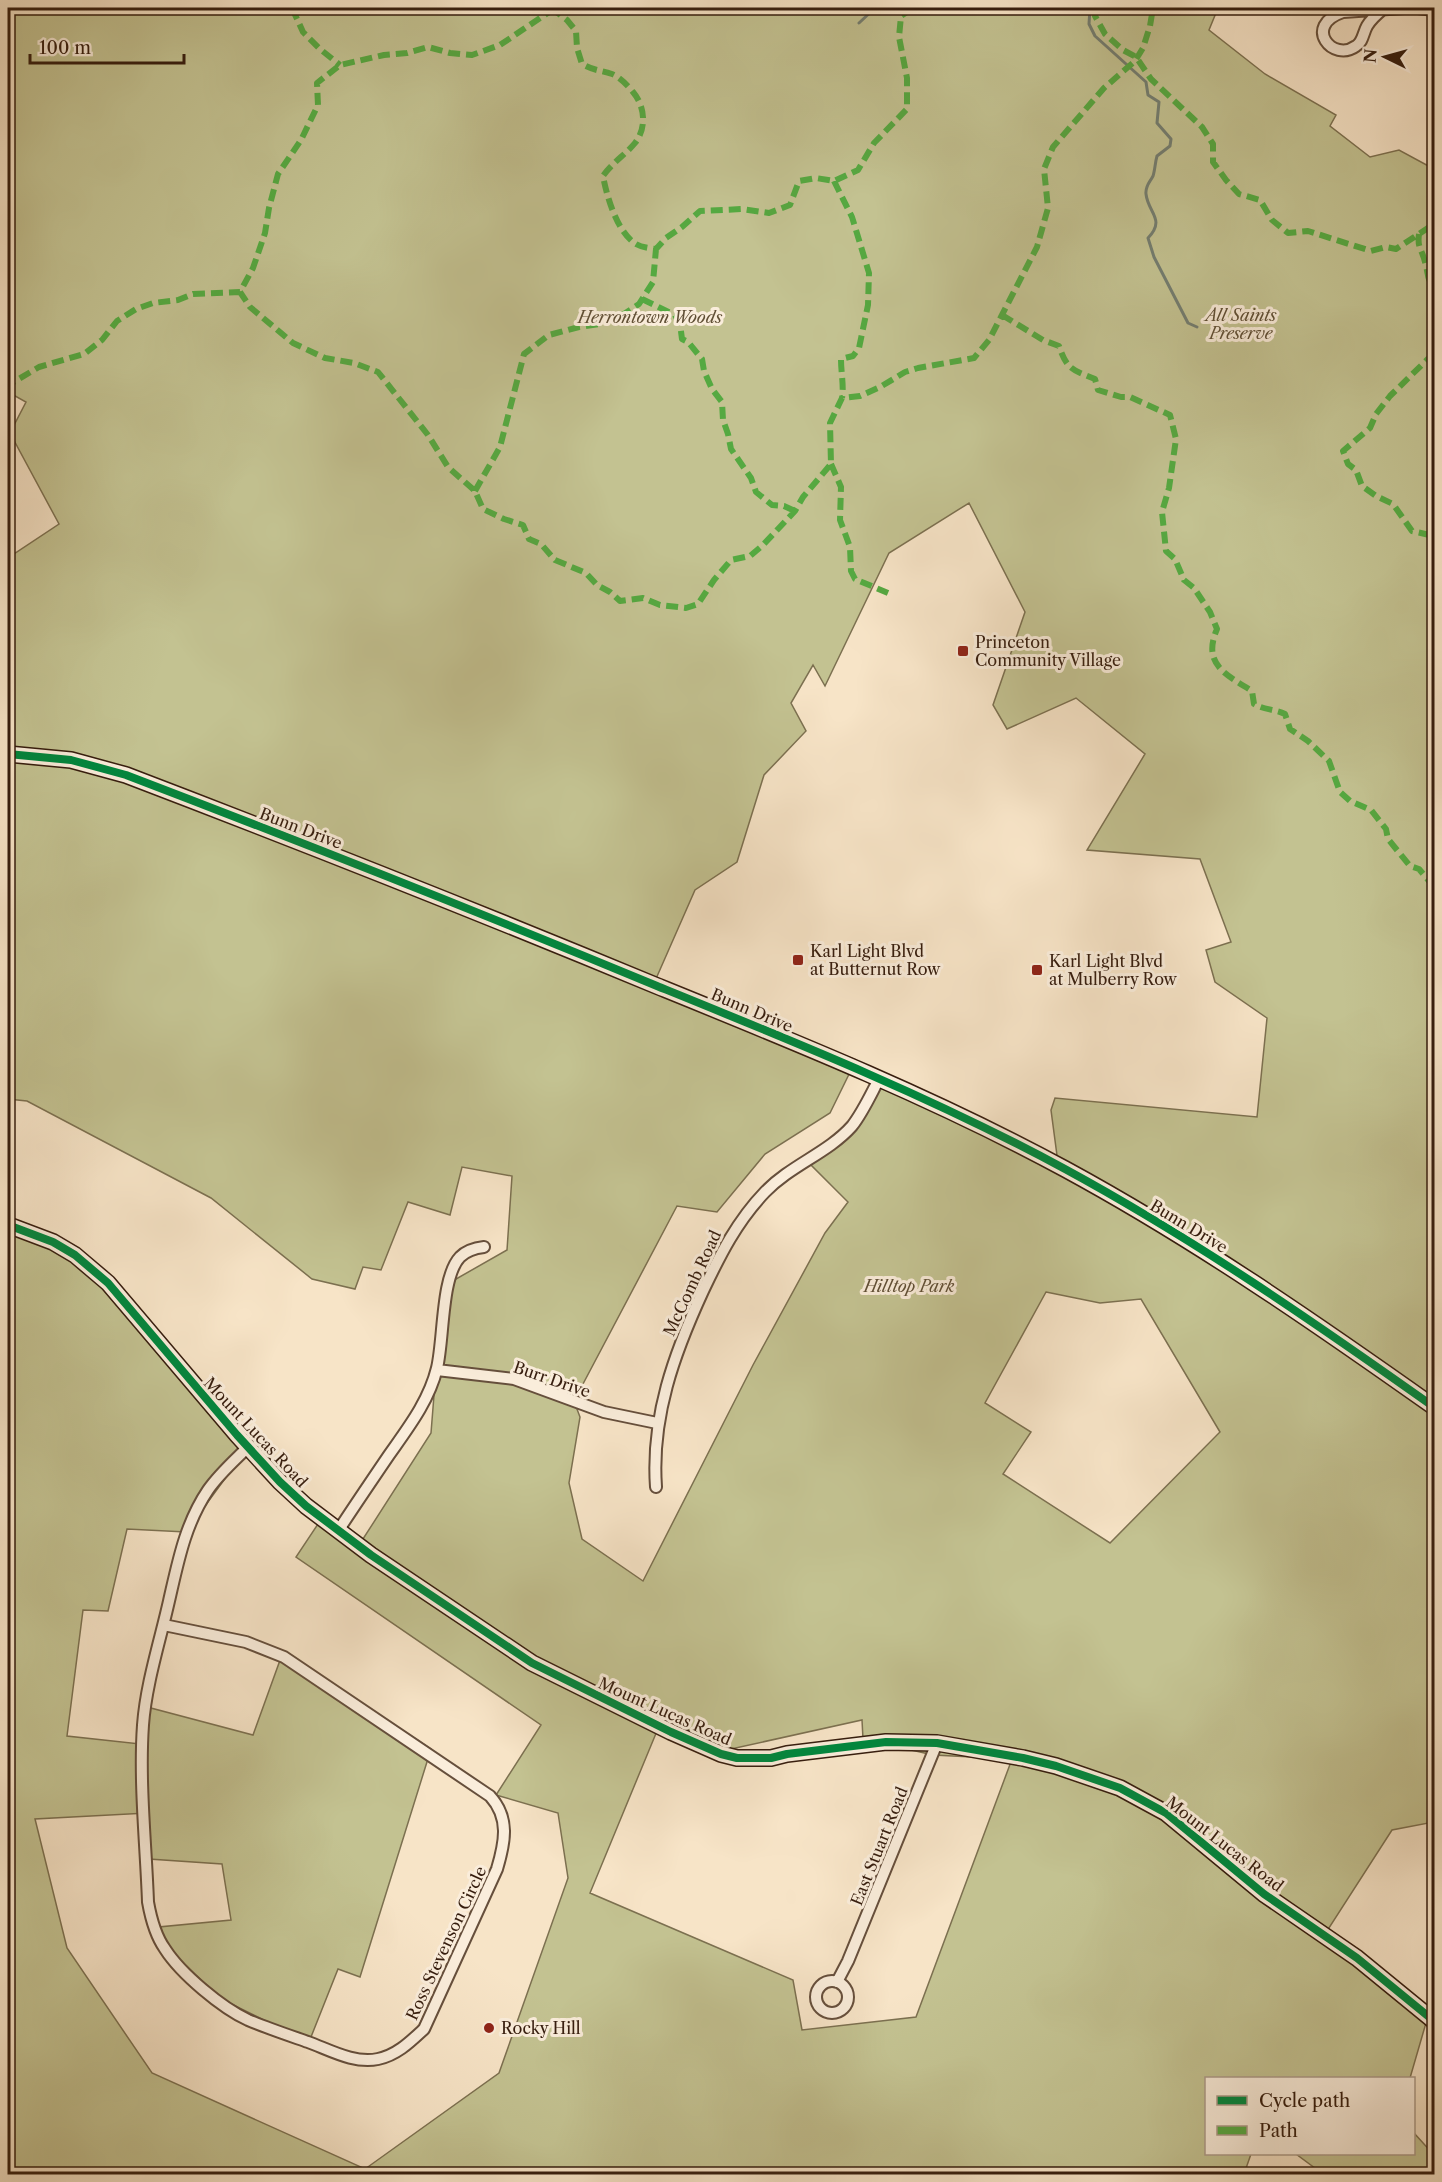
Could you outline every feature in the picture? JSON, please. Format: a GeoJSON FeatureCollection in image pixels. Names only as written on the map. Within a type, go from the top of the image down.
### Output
{"type":"FeatureCollection","features":[{"type":"Feature","properties":{"kind":"street"},"geometry":{"type":"LineString","coordinates":[[1383,9],[1372,20],[1356,46],[1351,49],[1332,48],[1324,39],[1323,28],[1330,18],[1344,12],[1383,9],[1404,8]]}},
{"type":"Feature","properties":{"kind":"street"},"geometry":{"type":"LineString","coordinates":[[1418,8],[1434,10]]}},
{"type":"Feature","properties":{"kind":"street","name":"Bunn Drive"},"geometry":{"type":"LineString","coordinates":[[8,754],[71,759],[136,779],[459,904],[879,1079],[1017,1144],[1181,1236],[1255,1282],[1434,1407]]}},
{"type":"Feature","properties":{"kind":"street","name":"McComb Road"},"geometry":{"type":"LineString","coordinates":[[656,1487],[657,1423],[673,1362],[721,1252],[734,1230],[766,1190],[786,1173],[840,1137],[853,1124],[879,1079]]}},
{"type":"Feature","properties":{"kind":"street","name":"Mount Lucas Road"},"geometry":{"type":"LineString","coordinates":[[8,1225],[54,1242],[93,1268],[280,1482],[338,1531],[532,1663],[670,1732],[721,1754],[753,1759],[886,1742],[937,1743],[1056,1766],[1099,1780],[1146,1801],[1173,1819],[1264,1894],[1357,1958],[1434,2021]]}},
{"type":"Feature","properties":{"kind":"street"},"geometry":{"type":"LineString","coordinates":[[338,1531],[416,1417],[427,1397],[441,1350],[445,1301],[453,1266],[465,1253],[484,1247]]}},
{"type":"Feature","properties":{"kind":"street","name":"Burr Drive"},"geometry":{"type":"LineString","coordinates":[[436,1370],[514,1379],[604,1412],[657,1423]]}},
{"type":"Feature","properties":{"kind":"street","name":"Ross Stevenson Circle"},"geometry":{"type":"LineString","coordinates":[[164,1625],[246,1642],[284,1657],[490,1796],[498,1804],[505,1824],[503,1846],[497,1869],[424,2029],[392,2055],[365,2060],[352,2058],[248,2019],[212,1996],[176,1964],[156,1934],[148,1902],[142,1746],[147,1700],[182,1544],[190,1522],[218,1476],[248,1447]]}},
{"type":"Feature","properties":{"kind":"street","name":"East Stuart Road"},"geometry":{"type":"LineString","coordinates":[[837,1982],[848,1961],[937,1743]]}},
{"type":"Feature","properties":{"kind":"green space"},"geometry":{"type":"Polygon","coordinates":[[[8,8],[1218,8],[1209,30],[1265,74],[1336,115],[1330,126],[1370,157],[1399,150],[1434,169],[1434,1822],[1392,1830],[1325,1934],[1428,2016],[1410,2077],[1205,2077],[1205,2155],[1251,2155],[1244,2174],[8,2174],[8,1228],[81,1259],[251,1443],[186,1532],[127,1529],[108,1611],[83,1610],[67,1736],[140,1744],[147,1707],[253,1735],[283,1652],[431,1749],[360,1977],[338,1969],[309,2042],[221,1999],[173,1953],[159,1927],[231,1920],[222,1864],[149,1859],[147,1813],[35,1819],[67,1948],[152,2073],[365,2169],[499,2073],[568,1878],[558,1813],[496,1795],[541,1725],[296,1557],[326,1512],[363,1539],[431,1433],[436,1370],[449,1283],[507,1250],[512,1176],[462,1167],[450,1215],[408,1202],[381,1270],[363,1267],[355,1289],[312,1279],[211,1198],[27,1101],[8,1099],[8,558],[59,524],[10,433],[26,402],[8,392],[8,8]],[[969,503],[889,553],[825,686],[813,665],[791,703],[806,731],[764,775],[737,862],[695,890],[655,981],[856,1060],[830,1113],[765,1154],[717,1212],[677,1206],[574,1401],[580,1417],[569,1483],[582,1539],[643,1581],[753,1365],[825,1233],[848,1202],[806,1160],[840,1137],[879,1079],[1058,1163],[1051,1110],[1055,1098],[1257,1117],[1267,1018],[1215,982],[1206,950],[1231,942],[1200,859],[1087,850],[1145,754],[1076,698],[1007,729],[993,705],[1025,612],[969,503]],[[1046,1292],[985,1403],[1031,1432],[1003,1474],[1110,1543],[1220,1432],[1141,1299],[1100,1303],[1046,1292]],[[664,1714],[590,1893],[793,1980],[802,2030],[916,2017],[1012,1759],[933,1755],[863,1739],[862,1720],[722,1751],[664,1714]]]}},
{"type":"Feature","properties":{"kind":"green space"},"geometry":{"type":"Polygon","coordinates":[[[1415,2134],[1434,2155],[1434,2174],[1323,2174],[1297,2155],[1415,2155],[1415,2134]]]}},
{"type":"Feature","properties":{"kind":"waterway"},"geometry":{"type":"LineString","coordinates":[[859,23],[875,8]]}},
{"type":"Feature","properties":{"kind":"waterway"},"geometry":{"type":"LineString","coordinates":[[1090,8],[1089,24],[1095,36],[1146,82],[1148,95],[1159,102],[1157,123],[1171,139],[1170,146],[1157,156],[1153,176],[1146,189],[1147,201],[1156,221],[1156,226],[1148,238],[1154,257],[1188,323],[1197,327]]}},
{"type":"Feature","properties":{"kind":"marked path"},"geometry":{"type":"LineString","coordinates":[[292,8],[303,32],[340,65]]}},
{"type":"Feature","properties":{"kind":"marked path"},"geometry":{"type":"LineString","coordinates":[[551,8],[567,20],[576,31],[577,48],[582,64],[618,77],[633,92],[640,104],[643,124],[639,137],[603,176],[617,221],[627,236],[635,244],[656,249],[700,211],[742,209],[769,213],[790,205],[799,181],[816,178],[834,181],[858,170],[874,143],[907,109],[907,78],[899,37],[901,16],[913,8]]}},
{"type":"Feature","properties":{"kind":"marked path"},"geometry":{"type":"LineString","coordinates":[[555,8],[500,45],[472,55],[450,53],[428,47],[340,65],[317,83],[318,105],[301,140],[278,174],[265,233],[253,268],[240,292],[250,307],[293,343],[325,358],[354,363],[378,372],[428,435],[448,467],[475,491],[483,509],[523,525],[529,539],[541,544],[555,560],[586,573],[597,585],[620,601],[643,598],[660,605],[686,608],[698,604],[731,560],[750,556],[763,545],[795,511],[803,497],[831,464],[830,423],[842,398],[860,396],[905,372],[918,368],[974,358],[989,340],[1037,247],[1048,208],[1044,169],[1053,147],[1104,88],[1135,61],[1143,48],[1153,8]]}},
{"type":"Feature","properties":{"kind":"marked path"},"geometry":{"type":"LineString","coordinates":[[1097,8],[1095,16],[1105,34],[1123,50],[1136,57],[1151,79],[1202,127],[1213,144],[1213,162],[1226,180],[1239,194],[1260,200],[1272,220],[1288,233],[1308,231],[1371,251],[1386,247],[1396,249],[1434,224]]}},
{"type":"Feature","properties":{"kind":"marked path"},"geometry":{"type":"LineString","coordinates":[[834,181],[852,217],[869,273],[868,305],[859,348],[853,356],[841,359],[842,398]]}},
{"type":"Feature","properties":{"kind":"marked path"},"geometry":{"type":"LineString","coordinates":[[1419,234],[1419,246],[1434,289]]}},
{"type":"Feature","properties":{"kind":"marked path"},"geometry":{"type":"LineString","coordinates":[[475,491],[500,447],[524,354],[549,335],[599,324],[624,314],[639,304],[653,282],[656,249]]}},
{"type":"Feature","properties":{"kind":"marked path"},"geometry":{"type":"LineString","coordinates":[[8,391],[12,383],[39,367],[84,354],[102,340],[117,321],[136,309],[153,303],[178,300],[193,294],[240,292]]}},
{"type":"Feature","properties":{"kind":"marked path"},"geometry":{"type":"LineString","coordinates":[[642,299],[675,315],[680,324],[682,339],[688,342],[702,359],[704,371],[712,389],[722,402],[723,420],[731,449],[751,478],[756,492],[772,505],[784,506],[795,511]]}},
{"type":"Feature","properties":{"kind":"marked path"},"geometry":{"type":"LineString","coordinates":[[1002,315],[1043,340],[1059,346],[1068,365],[1095,379],[1098,390],[1121,397],[1130,397],[1170,415],[1176,439],[1169,488],[1162,512],[1166,551],[1175,559],[1184,580],[1194,588],[1210,612],[1217,629],[1212,651],[1214,660],[1225,673],[1252,691],[1254,704],[1285,714],[1290,729],[1308,741],[1329,761],[1340,792],[1350,801],[1371,810],[1386,829],[1388,839],[1410,866],[1419,869],[1434,887]]}},
{"type":"Feature","properties":{"kind":"marked path"},"geometry":{"type":"LineString","coordinates":[[1434,353],[1390,396],[1376,414],[1370,428],[1343,451],[1348,464],[1356,470],[1362,486],[1393,504],[1412,531],[1434,536]]}},
{"type":"Feature","properties":{"kind":"marked path"},"geometry":{"type":"LineString","coordinates":[[831,464],[841,487],[840,520],[850,547],[851,571],[855,579],[888,593]]}},
{"type":"Feature","properties":{"kind":"cycle path"},"geometry":{"type":"LineString","coordinates":[[8,754],[71,760],[126,775],[525,932],[812,1050],[915,1095],[1016,1143],[1160,1224],[1299,1313],[1434,1407]]}},
{"type":"Feature","properties":{"kind":"cycle path"},"geometry":{"type":"LineString","coordinates":[[8,1225],[53,1242],[75,1255],[108,1283],[237,1435],[280,1482],[306,1506],[371,1555],[532,1663],[671,1732],[721,1754],[737,1758],[771,1758],[886,1742],[937,1743],[1056,1766],[1120,1788],[1166,1813],[1264,1894],[1357,1958],[1434,2021]]}},
{"type":"Feature","properties":{"kind":"place","name":"Princeton Community Village"},"geometry":{"type":"Point","coordinates":[963,651]}},
{"type":"Feature","properties":{"kind":"place","name":"Karl Light Blvd at Butternut Row"},"geometry":{"type":"Point","coordinates":[798,960]}},
{"type":"Feature","properties":{"kind":"place","name":"Karl Light Blvd at Mulberry Row"},"geometry":{"type":"Point","coordinates":[1037,970]}},
{"type":"Feature","properties":{"kind":"place","name":"Rocky Hill"},"geometry":{"type":"Point","coordinates":[489,2028]}},
{"type":"Feature","properties":{"kind":"park label","name":"Herrontown Woods"},"geometry":{"type":"Point","coordinates":[650,317]}},
{"type":"Feature","properties":{"kind":"park label","name":"All Saints Preserve"},"geometry":{"type":"Point","coordinates":[1241,324]}},
{"type":"Feature","properties":{"kind":"park label","name":"Hilltop Park"},"geometry":{"type":"Point","coordinates":[909,1286]}}]}
